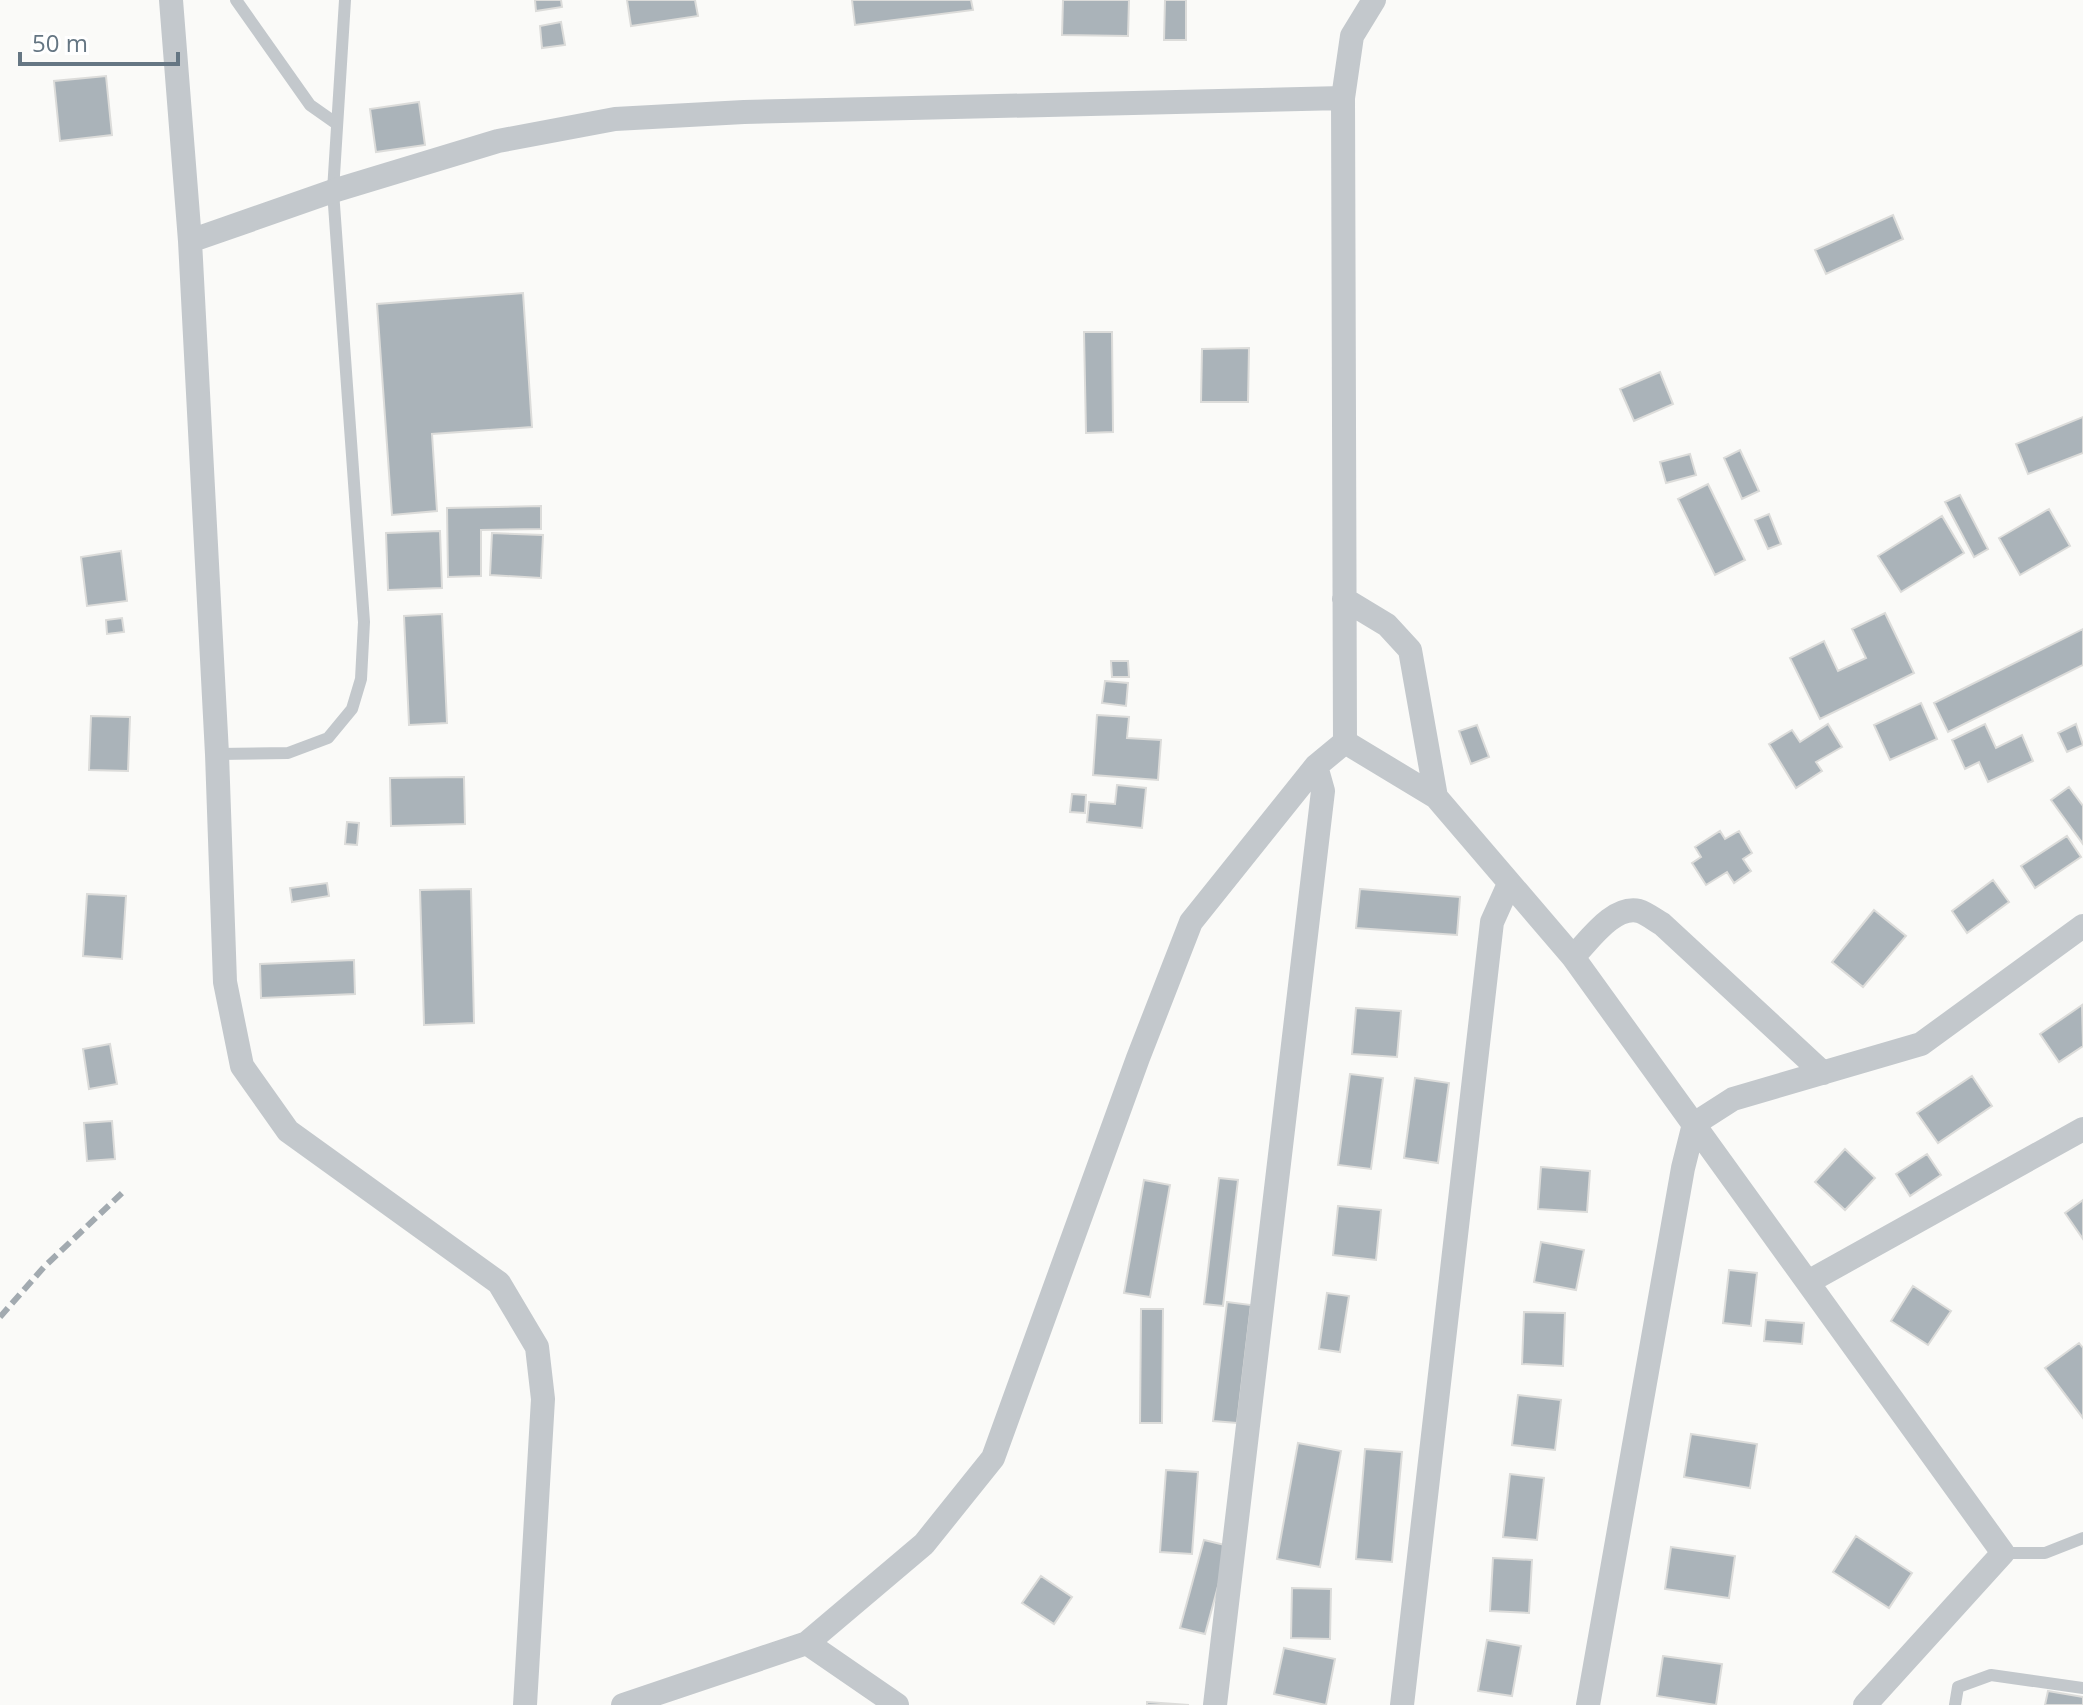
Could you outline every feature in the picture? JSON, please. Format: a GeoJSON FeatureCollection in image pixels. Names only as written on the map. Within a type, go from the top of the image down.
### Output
{"type":"FeatureCollection","features":[{"type":"Feature","properties":{"kind":"street"},"geometry":{"type":"LineString","coordinates":[[171,0],[190,241],[217,754],[225,982],[242,1066],[288,1131],[499,1283],[537,1347],[543,1399],[525,1705]]}},
{"type":"Feature","properties":{"kind":"street"},"geometry":{"type":"LineString","coordinates":[[1345,742],[1343,98],[1352,36],[1374,0]]}},
{"type":"Feature","properties":{"kind":"street"},"geometry":{"type":"LineString","coordinates":[[190,241],[333,191],[498,141],[615,119],[744,112],[1343,98]]}},
{"type":"Feature","properties":{"kind":"street"},"geometry":{"type":"LineString","coordinates":[[1344,599],[1387,625],[1410,650],[1436,797]]}},
{"type":"Feature","properties":{"kind":"street"},"geometry":{"type":"LineString","coordinates":[[623,1705],[807,1643],[924,1544],[993,1458],[1138,1058],[1191,922],[1316,766],[1345,742]]}},
{"type":"Feature","properties":{"kind":"street"},"geometry":{"type":"LineString","coordinates":[[1345,742],[1436,797],[1573,957],[2003,1553],[1865,1705]]}},
{"type":"Feature","properties":{"kind":"street"},"geometry":{"type":"LineString","coordinates":[[1215,1705],[1323,791],[1316,766]]}},
{"type":"Feature","properties":{"kind":"street"},"geometry":{"type":"LineString","coordinates":[[1402,1705],[1492,922],[1509,884]]}},
{"type":"Feature","properties":{"kind":"street"},"geometry":{"type":"LineString","coordinates":[[1573,957],[1609,920],[1625,911],[1639,911],[1662,924],[1823,1073]]}},
{"type":"Feature","properties":{"kind":"street"},"geometry":{"type":"LineString","coordinates":[[1588,1705],[1683,1168],[1694,1124],[1733,1099],[1921,1044],[2083,926]]}},
{"type":"Feature","properties":{"kind":"street"},"geometry":{"type":"LineString","coordinates":[[1808,1282],[2083,1129]]}},
{"type":"Feature","properties":{"kind":"street"},"geometry":{"type":"LineString","coordinates":[[807,1643],[897,1705]]}},
{"type":"Feature","properties":{"kind":"lane"},"geometry":{"type":"LineString","coordinates":[[236,0],[310,105],[337,124]]}},
{"type":"Feature","properties":{"kind":"lane"},"geometry":{"type":"LineString","coordinates":[[217,754],[288,753],[328,738],[352,709],[361,679],[364,622],[333,191],[345,0]]}},
{"type":"Feature","properties":{"kind":"lane"},"geometry":{"type":"LineString","coordinates":[[2003,1553],[2045,1553],[2083,1538]]}},
{"type":"Feature","properties":{"kind":"lane"},"geometry":{"type":"LineString","coordinates":[[1955,1705],[1958,1687],[1991,1675],[2083,1688]]}},
{"type":"Feature","properties":{"kind":"building"},"geometry":{"type":"Polygon","coordinates":[[[535,0],[561,0],[562,7],[536,11],[535,0]]]}},
{"type":"Feature","properties":{"kind":"building"},"geometry":{"type":"Polygon","coordinates":[[[627,0],[695,0],[698,16],[631,26],[627,0]]]}},
{"type":"Feature","properties":{"kind":"building"},"geometry":{"type":"Polygon","coordinates":[[[852,0],[971,0],[973,10],[855,25],[852,0]]]}},
{"type":"Feature","properties":{"kind":"building"},"geometry":{"type":"Polygon","coordinates":[[[1063,0],[1129,0],[1128,36],[1062,35],[1063,0]]]}},
{"type":"Feature","properties":{"kind":"building"},"geometry":{"type":"Polygon","coordinates":[[[1165,0],[1186,0],[1186,40],[1164,40],[1165,0]]]}},
{"type":"Feature","properties":{"kind":"building"},"geometry":{"type":"Polygon","coordinates":[[[561,22],[565,45],[542,48],[540,26],[561,22]]]}},
{"type":"Feature","properties":{"kind":"building"},"geometry":{"type":"Polygon","coordinates":[[[106,76],[112,135],[60,141],[54,81],[106,76]]]}},
{"type":"Feature","properties":{"kind":"building"},"geometry":{"type":"Polygon","coordinates":[[[419,102],[425,145],[376,152],[370,109],[419,102]]]}},
{"type":"Feature","properties":{"kind":"building"},"geometry":{"type":"Polygon","coordinates":[[[1893,215],[1903,239],[1826,274],[1815,250],[1893,215]]]}},
{"type":"Feature","properties":{"kind":"building"},"geometry":{"type":"Polygon","coordinates":[[[523,293],[532,427],[432,434],[437,511],[392,515],[377,304],[523,293]]]}},
{"type":"Feature","properties":{"kind":"building"},"geometry":{"type":"Polygon","coordinates":[[[1084,332],[1112,332],[1113,432],[1086,433],[1084,332]]]}},
{"type":"Feature","properties":{"kind":"building"},"geometry":{"type":"Polygon","coordinates":[[[1249,348],[1248,402],[1201,402],[1202,349],[1249,348]]]}},
{"type":"Feature","properties":{"kind":"building"},"geometry":{"type":"Polygon","coordinates":[[[1660,372],[1673,404],[1634,421],[1620,389],[1660,372]]]}},
{"type":"Feature","properties":{"kind":"building"},"geometry":{"type":"Polygon","coordinates":[[[2083,417],[2083,453],[2028,474],[2016,444],[2083,417]]]}},
{"type":"Feature","properties":{"kind":"building"},"geometry":{"type":"Polygon","coordinates":[[[1740,450],[1759,491],[1742,499],[1724,458],[1740,450]]]}},
{"type":"Feature","properties":{"kind":"building"},"geometry":{"type":"Polygon","coordinates":[[[1690,454],[1696,475],[1666,483],[1660,462],[1690,454]]]}},
{"type":"Feature","properties":{"kind":"building"},"geometry":{"type":"Polygon","coordinates":[[[1708,484],[1745,560],[1715,575],[1678,499],[1708,484]]]}},
{"type":"Feature","properties":{"kind":"building"},"geometry":{"type":"Polygon","coordinates":[[[1960,495],[1988,549],[1974,557],[1945,502],[1960,495]]]}},
{"type":"Feature","properties":{"kind":"building"},"geometry":{"type":"Polygon","coordinates":[[[541,506],[541,529],[481,530],[481,576],[448,577],[447,508],[541,506]]]}},
{"type":"Feature","properties":{"kind":"building"},"geometry":{"type":"Polygon","coordinates":[[[2049,509],[2070,546],[2020,575],[1999,538],[2049,509]]]}},
{"type":"Feature","properties":{"kind":"building"},"geometry":{"type":"Polygon","coordinates":[[[1769,514],[1781,544],[1768,549],[1755,520],[1769,514]]]}},
{"type":"Feature","properties":{"kind":"building"},"geometry":{"type":"Polygon","coordinates":[[[1942,516],[1964,553],[1901,592],[1878,556],[1942,516]]]}},
{"type":"Feature","properties":{"kind":"building"},"geometry":{"type":"Polygon","coordinates":[[[440,531],[442,588],[388,590],[386,533],[440,531]]]}},
{"type":"Feature","properties":{"kind":"building"},"geometry":{"type":"Polygon","coordinates":[[[492,533],[543,535],[541,578],[490,575],[492,533]]]}},
{"type":"Feature","properties":{"kind":"building"},"geometry":{"type":"Polygon","coordinates":[[[121,551],[127,601],[87,606],[81,557],[121,551]]]}},
{"type":"Feature","properties":{"kind":"building"},"geometry":{"type":"Polygon","coordinates":[[[1885,613],[1914,673],[1820,719],[1790,658],[1824,641],[1838,671],[1866,658],[1852,629],[1885,613]]]}},
{"type":"Feature","properties":{"kind":"building"},"geometry":{"type":"Polygon","coordinates":[[[442,614],[447,723],[409,725],[404,616],[442,614]]]}},
{"type":"Feature","properties":{"kind":"building"},"geometry":{"type":"Polygon","coordinates":[[[122,618],[124,632],[107,634],[106,620],[122,618]]]}},
{"type":"Feature","properties":{"kind":"building"},"geometry":{"type":"Polygon","coordinates":[[[2083,629],[2083,665],[1948,732],[1934,703],[2083,629]]]}},
{"type":"Feature","properties":{"kind":"building"},"geometry":{"type":"Polygon","coordinates":[[[1111,661],[1128,661],[1129,677],[1112,677],[1111,661]]]}},
{"type":"Feature","properties":{"kind":"building"},"geometry":{"type":"Polygon","coordinates":[[[1105,681],[1128,683],[1126,706],[1102,703],[1105,681]]]}},
{"type":"Feature","properties":{"kind":"building"},"geometry":{"type":"Polygon","coordinates":[[[1921,703],[1937,739],[1890,760],[1874,725],[1921,703]]]}},
{"type":"Feature","properties":{"kind":"building"},"geometry":{"type":"Polygon","coordinates":[[[1097,715],[1129,717],[1127,738],[1161,740],[1158,780],[1093,775],[1097,715]]]}},
{"type":"Feature","properties":{"kind":"building"},"geometry":{"type":"Polygon","coordinates":[[[91,716],[130,717],[128,771],[89,770],[91,716]]]}},
{"type":"Feature","properties":{"kind":"building"},"geometry":{"type":"Polygon","coordinates":[[[1828,724],[1842,747],[1816,762],[1822,771],[1796,788],[1769,744],[1792,730],[1800,742],[1828,724]]]}},
{"type":"Feature","properties":{"kind":"building"},"geometry":{"type":"Polygon","coordinates":[[[1985,724],[1996,748],[2022,735],[2033,761],[1988,782],[1979,762],[1965,769],[1952,740],[1985,724]]]}},
{"type":"Feature","properties":{"kind":"building"},"geometry":{"type":"Polygon","coordinates":[[[2076,724],[2083,745],[2067,752],[2058,733],[2076,724]]]}},
{"type":"Feature","properties":{"kind":"building"},"geometry":{"type":"Polygon","coordinates":[[[1477,725],[1489,757],[1471,764],[1459,731],[1477,725]]]}},
{"type":"Feature","properties":{"kind":"building"},"geometry":{"type":"Polygon","coordinates":[[[464,777],[465,824],[391,826],[390,778],[464,777]]]}},
{"type":"Feature","properties":{"kind":"building"},"geometry":{"type":"Polygon","coordinates":[[[1117,785],[1146,788],[1142,828],[1087,822],[1089,802],[1115,804],[1117,785]]]}},
{"type":"Feature","properties":{"kind":"building"},"geometry":{"type":"Polygon","coordinates":[[[2069,787],[2083,806],[2083,844],[2051,800],[2069,787]]]}},
{"type":"Feature","properties":{"kind":"building"},"geometry":{"type":"Polygon","coordinates":[[[1072,794],[1086,795],[1085,813],[1070,812],[1072,794]]]}},
{"type":"Feature","properties":{"kind":"building"},"geometry":{"type":"Polygon","coordinates":[[[347,822],[359,823],[357,845],[345,844],[347,822]]]}},
{"type":"Feature","properties":{"kind":"building"},"geometry":{"type":"Polygon","coordinates":[[[1720,831],[1725,839],[1739,831],[1752,853],[1743,859],[1751,871],[1734,883],[1727,872],[1706,885],[1692,863],[1701,857],[1695,847],[1720,831]]]}},
{"type":"Feature","properties":{"kind":"building"},"geometry":{"type":"Polygon","coordinates":[[[2067,836],[2081,857],[2035,888],[2021,866],[2067,836]]]}},
{"type":"Feature","properties":{"kind":"building"},"geometry":{"type":"Polygon","coordinates":[[[1993,880],[2009,902],[1967,933],[1952,911],[1993,880]]]}},
{"type":"Feature","properties":{"kind":"building"},"geometry":{"type":"Polygon","coordinates":[[[327,883],[329,896],[292,902],[290,888],[327,883]]]}},
{"type":"Feature","properties":{"kind":"building"},"geometry":{"type":"Polygon","coordinates":[[[471,889],[474,1023],[424,1025],[420,890],[471,889]]]}},
{"type":"Feature","properties":{"kind":"building"},"geometry":{"type":"Polygon","coordinates":[[[1360,889],[1460,897],[1457,935],[1356,928],[1360,889]]]}},
{"type":"Feature","properties":{"kind":"building"},"geometry":{"type":"Polygon","coordinates":[[[87,894],[126,896],[122,959],[83,956],[87,894]]]}},
{"type":"Feature","properties":{"kind":"building"},"geometry":{"type":"Polygon","coordinates":[[[1874,910],[1906,936],[1863,987],[1832,962],[1874,910]]]}},
{"type":"Feature","properties":{"kind":"building"},"geometry":{"type":"Polygon","coordinates":[[[354,960],[355,994],[261,998],[260,964],[354,960]]]}},
{"type":"Feature","properties":{"kind":"building"},"geometry":{"type":"Polygon","coordinates":[[[2082,1005],[2083,1046],[2059,1062],[2040,1034],[2082,1005]]]}},
{"type":"Feature","properties":{"kind":"building"},"geometry":{"type":"Polygon","coordinates":[[[1356,1008],[1401,1011],[1397,1057],[1352,1054],[1356,1008]]]}},
{"type":"Feature","properties":{"kind":"building"},"geometry":{"type":"Polygon","coordinates":[[[110,1044],[117,1084],[89,1089],[83,1049],[110,1044]]]}},
{"type":"Feature","properties":{"kind":"building"},"geometry":{"type":"Polygon","coordinates":[[[1350,1074],[1383,1078],[1371,1169],[1338,1165],[1350,1074]]]}},
{"type":"Feature","properties":{"kind":"building"},"geometry":{"type":"Polygon","coordinates":[[[1972,1076],[1992,1106],[1938,1143],[1917,1113],[1972,1076]]]}},
{"type":"Feature","properties":{"kind":"building"},"geometry":{"type":"Polygon","coordinates":[[[1415,1078],[1449,1083],[1438,1163],[1404,1158],[1415,1078]]]}},
{"type":"Feature","properties":{"kind":"building"},"geometry":{"type":"Polygon","coordinates":[[[112,1121],[115,1159],[87,1161],[84,1123],[112,1121]]]}},
{"type":"Feature","properties":{"kind":"building"},"geometry":{"type":"Polygon","coordinates":[[[1845,1149],[1875,1178],[1845,1210],[1815,1182],[1845,1149]]]}},
{"type":"Feature","properties":{"kind":"building"},"geometry":{"type":"Polygon","coordinates":[[[1927,1154],[1941,1175],[1910,1196],[1896,1174],[1927,1154]]]}},
{"type":"Feature","properties":{"kind":"building"},"geometry":{"type":"Polygon","coordinates":[[[1541,1167],[1590,1171],[1587,1212],[1538,1209],[1541,1167]]]}},
{"type":"Feature","properties":{"kind":"building"},"geometry":{"type":"Polygon","coordinates":[[[1219,1178],[1238,1180],[1223,1306],[1204,1304],[1219,1178]]]}},
{"type":"Feature","properties":{"kind":"building"},"geometry":{"type":"Polygon","coordinates":[[[1144,1180],[1170,1185],[1150,1297],[1124,1293],[1144,1180]]]}},
{"type":"Feature","properties":{"kind":"building"},"geometry":{"type":"Polygon","coordinates":[[[2083,1200],[2083,1239],[2065,1213],[2083,1200]]]}},
{"type":"Feature","properties":{"kind":"building"},"geometry":{"type":"Polygon","coordinates":[[[1338,1206],[1381,1210],[1376,1260],[1333,1255],[1338,1206]]]}},
{"type":"Feature","properties":{"kind":"building"},"geometry":{"type":"Polygon","coordinates":[[[1541,1242],[1584,1250],[1576,1290],[1534,1282],[1541,1242]]]}},
{"type":"Feature","properties":{"kind":"building"},"geometry":{"type":"Polygon","coordinates":[[[1729,1270],[1757,1273],[1751,1326],[1723,1323],[1729,1270]]]}},
{"type":"Feature","properties":{"kind":"building"},"geometry":{"type":"Polygon","coordinates":[[[1913,1286],[1951,1311],[1928,1345],[1891,1321],[1913,1286]]]}},
{"type":"Feature","properties":{"kind":"building"},"geometry":{"type":"Polygon","coordinates":[[[1327,1293],[1349,1296],[1340,1352],[1319,1349],[1327,1293]]]}},
{"type":"Feature","properties":{"kind":"building"},"geometry":{"type":"Polygon","coordinates":[[[1227,1302],[1251,1305],[1237,1423],[1213,1421],[1227,1302]]]}},
{"type":"Feature","properties":{"kind":"building"},"geometry":{"type":"Polygon","coordinates":[[[1141,1309],[1163,1309],[1162,1423],[1140,1423],[1141,1309]]]}},
{"type":"Feature","properties":{"kind":"building"},"geometry":{"type":"Polygon","coordinates":[[[1524,1312],[1565,1313],[1563,1366],[1522,1364],[1524,1312]]]}},
{"type":"Feature","properties":{"kind":"building"},"geometry":{"type":"Polygon","coordinates":[[[1766,1320],[1804,1323],[1802,1344],[1764,1341],[1766,1320]]]}},
{"type":"Feature","properties":{"kind":"building"},"geometry":{"type":"Polygon","coordinates":[[[2079,1343],[2083,1348],[2083,1418],[2045,1368],[2079,1343]]]}},
{"type":"Feature","properties":{"kind":"building"},"geometry":{"type":"Polygon","coordinates":[[[1518,1395],[1561,1400],[1555,1450],[1512,1445],[1518,1395]]]}},
{"type":"Feature","properties":{"kind":"building"},"geometry":{"type":"Polygon","coordinates":[[[1691,1434],[1757,1444],[1750,1488],[1684,1477],[1691,1434]]]}},
{"type":"Feature","properties":{"kind":"building"},"geometry":{"type":"Polygon","coordinates":[[[1298,1443],[1341,1451],[1320,1567],[1277,1559],[1298,1443]]]}},
{"type":"Feature","properties":{"kind":"building"},"geometry":{"type":"Polygon","coordinates":[[[1365,1449],[1402,1452],[1392,1562],[1356,1559],[1365,1449]]]}},
{"type":"Feature","properties":{"kind":"building"},"geometry":{"type":"Polygon","coordinates":[[[1166,1470],[1198,1472],[1192,1554],[1160,1552],[1166,1470]]]}},
{"type":"Feature","properties":{"kind":"building"},"geometry":{"type":"Polygon","coordinates":[[[1510,1474],[1544,1478],[1537,1540],[1503,1537],[1510,1474]]]}},
{"type":"Feature","properties":{"kind":"building"},"geometry":{"type":"Polygon","coordinates":[[[1856,1536],[1912,1573],[1889,1608],[1833,1572],[1856,1536]]]}},
{"type":"Feature","properties":{"kind":"building"},"geometry":{"type":"Polygon","coordinates":[[[1204,1540],[1229,1546],[1205,1634],[1180,1628],[1204,1540]]]}},
{"type":"Feature","properties":{"kind":"building"},"geometry":{"type":"Polygon","coordinates":[[[1671,1547],[1735,1556],[1729,1598],[1665,1589],[1671,1547]]]}},
{"type":"Feature","properties":{"kind":"building"},"geometry":{"type":"Polygon","coordinates":[[[1493,1558],[1532,1560],[1529,1613],[1490,1611],[1493,1558]]]}},
{"type":"Feature","properties":{"kind":"building"},"geometry":{"type":"Polygon","coordinates":[[[1041,1576],[1072,1597],[1054,1624],[1022,1603],[1041,1576]]]}},
{"type":"Feature","properties":{"kind":"building"},"geometry":{"type":"Polygon","coordinates":[[[1292,1588],[1331,1589],[1330,1639],[1291,1638],[1292,1588]]]}},
{"type":"Feature","properties":{"kind":"building"},"geometry":{"type":"Polygon","coordinates":[[[1487,1640],[1521,1646],[1512,1696],[1478,1691],[1487,1640]]]}},
{"type":"Feature","properties":{"kind":"building"},"geometry":{"type":"Polygon","coordinates":[[[1284,1648],[1335,1659],[1326,1705],[1274,1694],[1284,1648]]]}},
{"type":"Feature","properties":{"kind":"building"},"geometry":{"type":"Polygon","coordinates":[[[1663,1656],[1722,1664],[1716,1705],[1657,1696],[1663,1656]]]}},
{"type":"Feature","properties":{"kind":"building"},"geometry":{"type":"Polygon","coordinates":[[[2048,1691],[2083,1697],[2083,1705],[2045,1705],[2048,1691]]]}},
{"type":"Feature","properties":{"kind":"building"},"geometry":{"type":"Polygon","coordinates":[[[1147,1702],[1189,1705],[1147,1705],[1147,1702]]]}},
{"type":"Feature","properties":{"kind":"railway"},"geometry":{"type":"LineString","coordinates":[[0,1317],[44,1267],[122,1193]]}}]}
